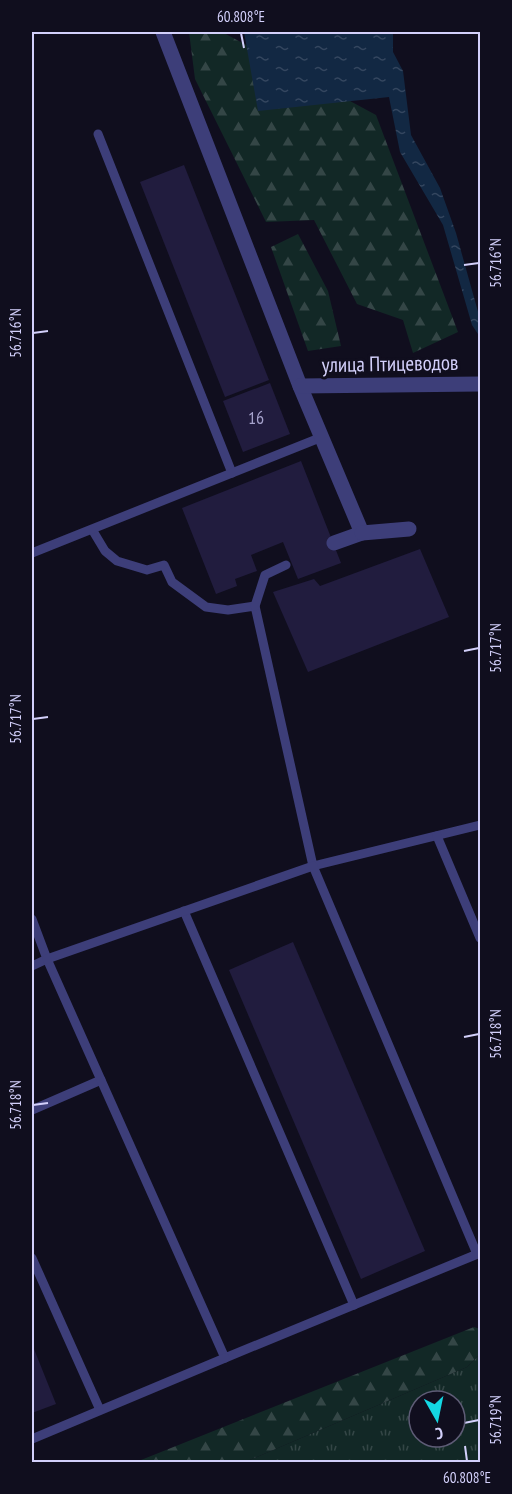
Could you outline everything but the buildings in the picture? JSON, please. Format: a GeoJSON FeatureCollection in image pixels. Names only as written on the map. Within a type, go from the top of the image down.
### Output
{"type":"FeatureCollection","features":[{"type":"Feature","properties":{"kind":"street"},"geometry":{"type":"LineString","coordinates":[[163,32],[300,386],[362,533]]}},
{"type":"Feature","properties":{"kind":"street","name":"улица Птицеводов"},"geometry":{"type":"LineString","coordinates":[[300,386],[480,384]]}},
{"type":"Feature","properties":{"kind":"street"},"geometry":{"type":"LineString","coordinates":[[334,543],[362,533],[409,529]]}},
{"type":"Feature","properties":{"kind":"lane"},"geometry":{"type":"LineString","coordinates":[[98,134],[232,473]]}},
{"type":"Feature","properties":{"kind":"lane"},"geometry":{"type":"LineString","coordinates":[[32,553],[93,531],[322,437]]}},
{"type":"Feature","properties":{"kind":"lane"},"geometry":{"type":"LineString","coordinates":[[93,531],[105,551],[117,561],[147,570],[164,565],[172,582],[206,608],[228,610],[255,606]]}},
{"type":"Feature","properties":{"kind":"lane"},"geometry":{"type":"LineString","coordinates":[[32,1439],[479,1254],[313,866],[255,606],[265,575],[286,565]]}},
{"type":"Feature","properties":{"kind":"lane"},"geometry":{"type":"LineString","coordinates":[[32,966],[313,866],[480,825]]}},
{"type":"Feature","properties":{"kind":"lane"},"geometry":{"type":"LineString","coordinates":[[437,836],[480,938]]}},
{"type":"Feature","properties":{"kind":"lane"},"geometry":{"type":"LineString","coordinates":[[184,911],[354,1305]]}},
{"type":"Feature","properties":{"kind":"lane"},"geometry":{"type":"LineString","coordinates":[[32,919],[225,1358]]}},
{"type":"Feature","properties":{"kind":"lane"},"geometry":{"type":"LineString","coordinates":[[32,1110],[101,1080]]}},
{"type":"Feature","properties":{"kind":"lane"},"geometry":{"type":"LineString","coordinates":[[32,1258],[100,1410]]}},
{"type":"Feature","properties":{"kind":"green space"},"geometry":{"type":"Polygon","coordinates":[[[189,32],[222,32],[376,115],[458,332],[413,353],[403,320],[357,304],[314,220],[266,222],[195,79],[189,32]]]}},
{"type":"Feature","properties":{"kind":"green space"},"geometry":{"type":"Polygon","coordinates":[[[298,234],[328,291],[341,346],[308,351],[271,247],[298,234]]]}},
{"type":"Feature","properties":{"kind":"green space"},"geometry":{"type":"Polygon","coordinates":[[[474,1327],[480,1329],[480,1354],[467,1367],[416,1389],[407,1389],[407,1393],[245,1462],[136,1462],[474,1327]]]}},
{"type":"Feature","properties":{"kind":"green space"},"geometry":{"type":"Polygon","coordinates":[[[480,1354],[480,1462],[245,1462],[407,1393],[407,1449],[467,1449],[467,1389],[416,1389],[467,1367],[480,1354]]]}},
{"type":"Feature","properties":{"kind":"water"},"geometry":{"type":"Polygon","coordinates":[[[244,32],[393,32],[393,52],[403,71],[411,135],[440,188],[456,233],[480,319],[480,337],[472,325],[443,225],[400,152],[389,97],[258,111],[244,32]]]}}]}
